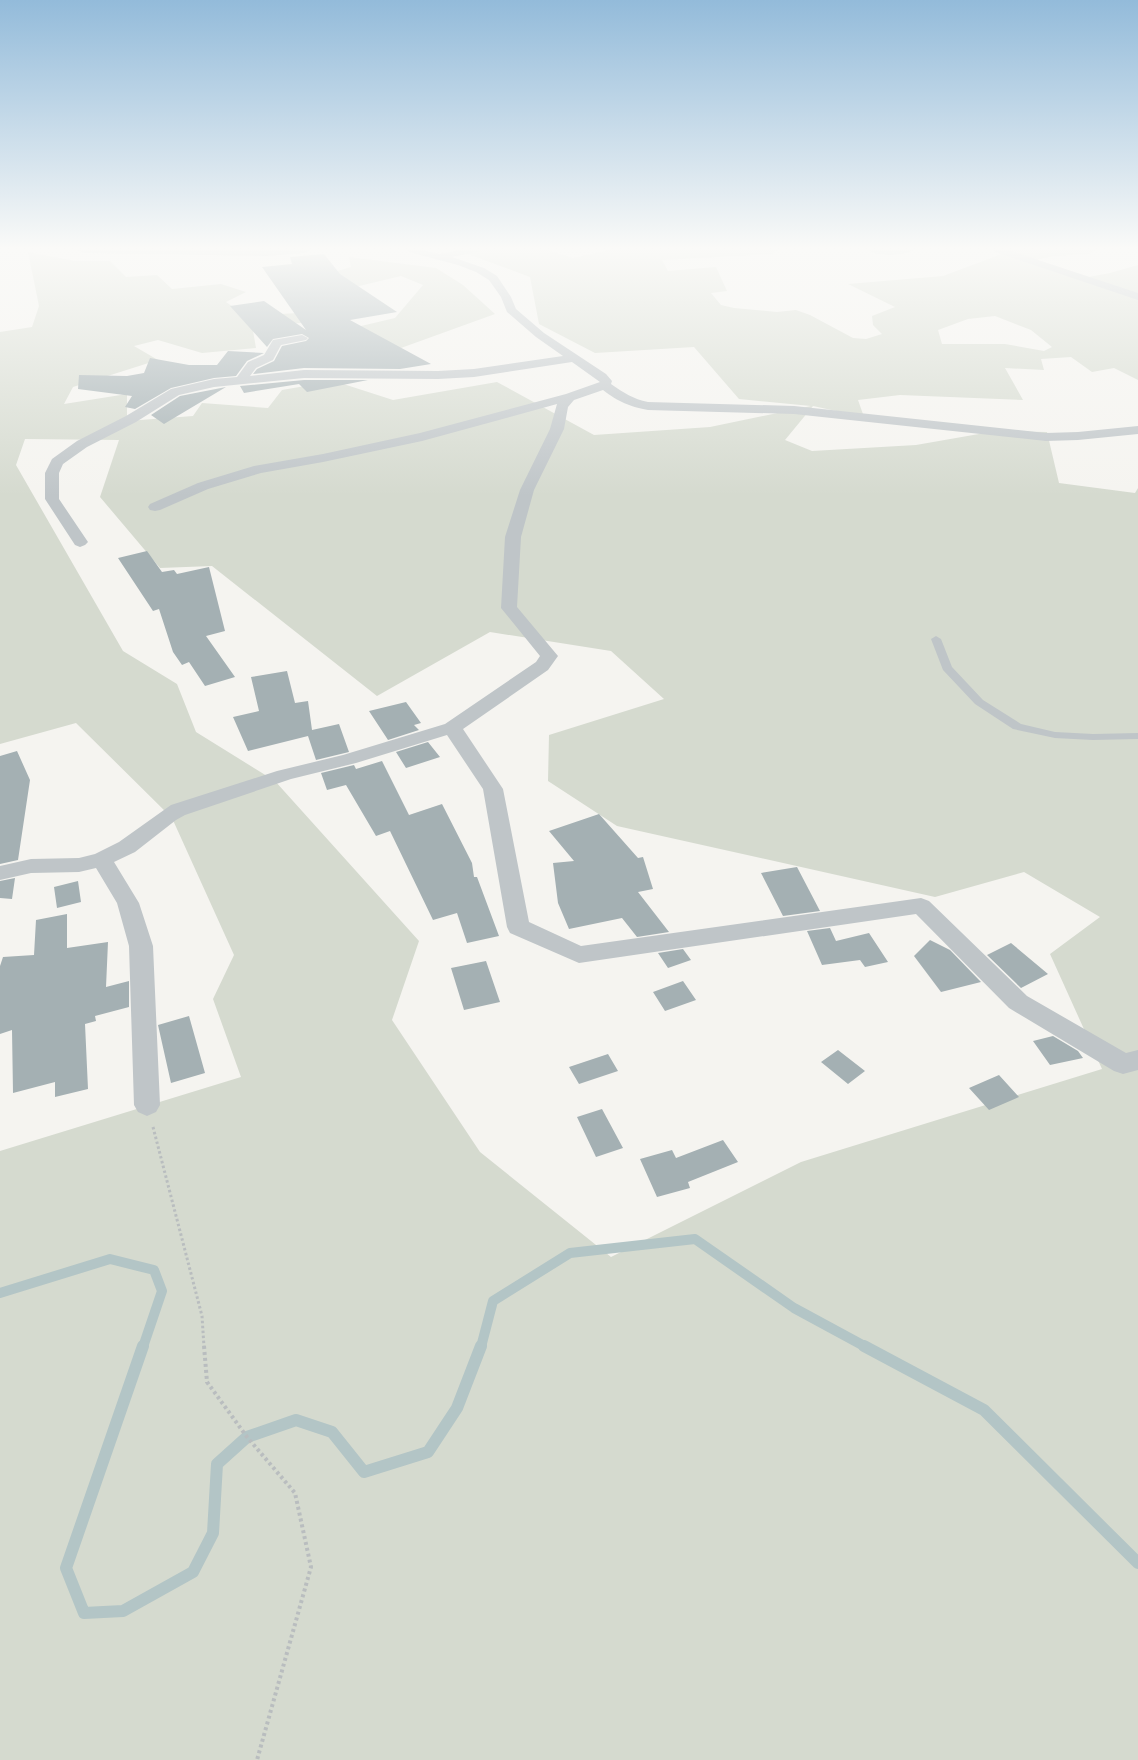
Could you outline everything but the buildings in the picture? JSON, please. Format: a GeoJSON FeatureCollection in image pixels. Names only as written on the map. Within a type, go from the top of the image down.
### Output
{"type":"FeatureCollection","features":[{"type":"Feature","properties":{"kind":"street"},"geometry":{"type":"LineString","coordinates":[[537,332],[602,376],[606,381],[605,385]]}},
{"type":"Feature","properties":{"kind":"street"},"geometry":{"type":"LineString","coordinates":[[244,380],[243,377],[252,365],[269,357],[277,342],[302,338]]}},
{"type":"Feature","properties":{"kind":"street"},"geometry":{"type":"LineString","coordinates":[[80,542],[52,499],[52,473],[57,462],[82,444],[131,420],[175,392],[200,386],[304,374],[467,374],[574,358]]}},
{"type":"Feature","properties":{"kind":"street"},"geometry":{"type":"LineString","coordinates":[[155,507],[203,486],[259,469],[323,458],[422,437],[570,397],[605,385]]}},
{"type":"Feature","properties":{"kind":"street"},"geometry":{"type":"LineString","coordinates":[[605,385],[632,403],[648,406],[794,410],[1032,436],[1078,436],[1138,430]]}},
{"type":"Feature","properties":{"kind":"street"},"geometry":{"type":"LineString","coordinates":[[0,873],[31,866],[79,865],[102,859],[128,846],[169,815],[178,810],[284,775],[349,759],[452,728],[542,666],[549,656],[509,608],[513,537],[527,490],[557,429],[562,407],[570,397]]}},
{"type":"Feature","properties":{"kind":"street"},"geometry":{"type":"LineString","coordinates":[[1116,433],[1138,440]]}},
{"type":"Feature","properties":{"kind":"street"},"geometry":{"type":"LineString","coordinates":[[452,728],[493,789],[518,927],[579,955],[921,906],[1018,1002],[1123,1064],[1138,1060]]}},
{"type":"Feature","properties":{"kind":"street"},"geometry":{"type":"LineString","coordinates":[[102,859],[128,903],[141,946],[147,1105]]}},
{"type":"Feature","properties":{"kind":"lane"},"geometry":{"type":"LineString","coordinates":[[936,639],[947,668],[980,702],[1017,727],[1055,735],[1093,737],[1138,736]]}},
{"type":"Feature","properties":{"kind":"path"},"geometry":{"type":"LineString","coordinates":[[147,1105],[202,1316],[207,1382],[247,1436],[295,1493],[311,1567],[257,1760]]}},
{"type":"Feature","properties":{"kind":"shaded area"},"geometry":{"type":"Polygon","coordinates":[[[0,332],[253,332],[256,348],[202,353],[158,340],[134,346],[158,360],[73,387],[64,404],[127,394],[127,421],[193,416],[202,403],[268,408],[282,390],[334,381],[393,400],[497,382],[594,435],[710,427],[811,406],[739,399],[694,347],[595,353],[555,332],[842,332],[853,338],[866,339],[882,334],[880,332],[939,332],[942,344],[1005,344],[1044,351],[1052,347],[1034,332],[1138,332],[1138,380],[1114,368],[1092,372],[1071,357],[1041,359],[1044,370],[1005,368],[1023,400],[900,395],[858,400],[864,417],[813,406],[785,440],[812,451],[916,445],[996,431],[1047,432],[1059,483],[1135,493],[1138,488],[1138,1760],[0,1760],[0,1151],[241,1077],[213,999],[234,955],[172,818],[76,723],[0,744],[0,332]],[[25,439],[16,465],[123,651],[177,684],[196,732],[275,781],[419,941],[392,1020],[480,1152],[611,1257],[801,1162],[1102,1069],[1050,954],[1100,917],[1024,872],[935,897],[617,826],[548,781],[549,735],[664,699],[611,651],[490,632],[377,696],[212,566],[160,568],[100,497],[119,440],[25,439]]]}},
{"type":"Feature","properties":{"kind":"shaded area"},"geometry":{"type":"Polygon","coordinates":[[[335,332],[445,332],[401,348],[323,335],[335,332]]]}},
{"type":"Feature","properties":{"kind":"waterway"},"geometry":{"type":"LineString","coordinates":[[481,1347],[493,1301],[570,1253],[695,1239],[794,1308],[866,1347]]}},
{"type":"Feature","properties":{"kind":"waterway"},"geometry":{"type":"LineString","coordinates":[[0,1293],[110,1259],[154,1270],[162,1291],[143,1347]]}},
{"type":"Feature","properties":{"kind":"waterway"},"geometry":{"type":"LineString","coordinates":[[143,1346],[66,1568],[84,1613],[123,1611],[193,1572],[213,1533],[217,1464],[247,1437],[296,1420],[332,1432],[364,1472],[428,1452],[457,1408],[481,1346]]}},
{"type":"Feature","properties":{"kind":"waterway"},"geometry":{"type":"LineString","coordinates":[[864,1346],[984,1410],[1138,1563]]}}]}
